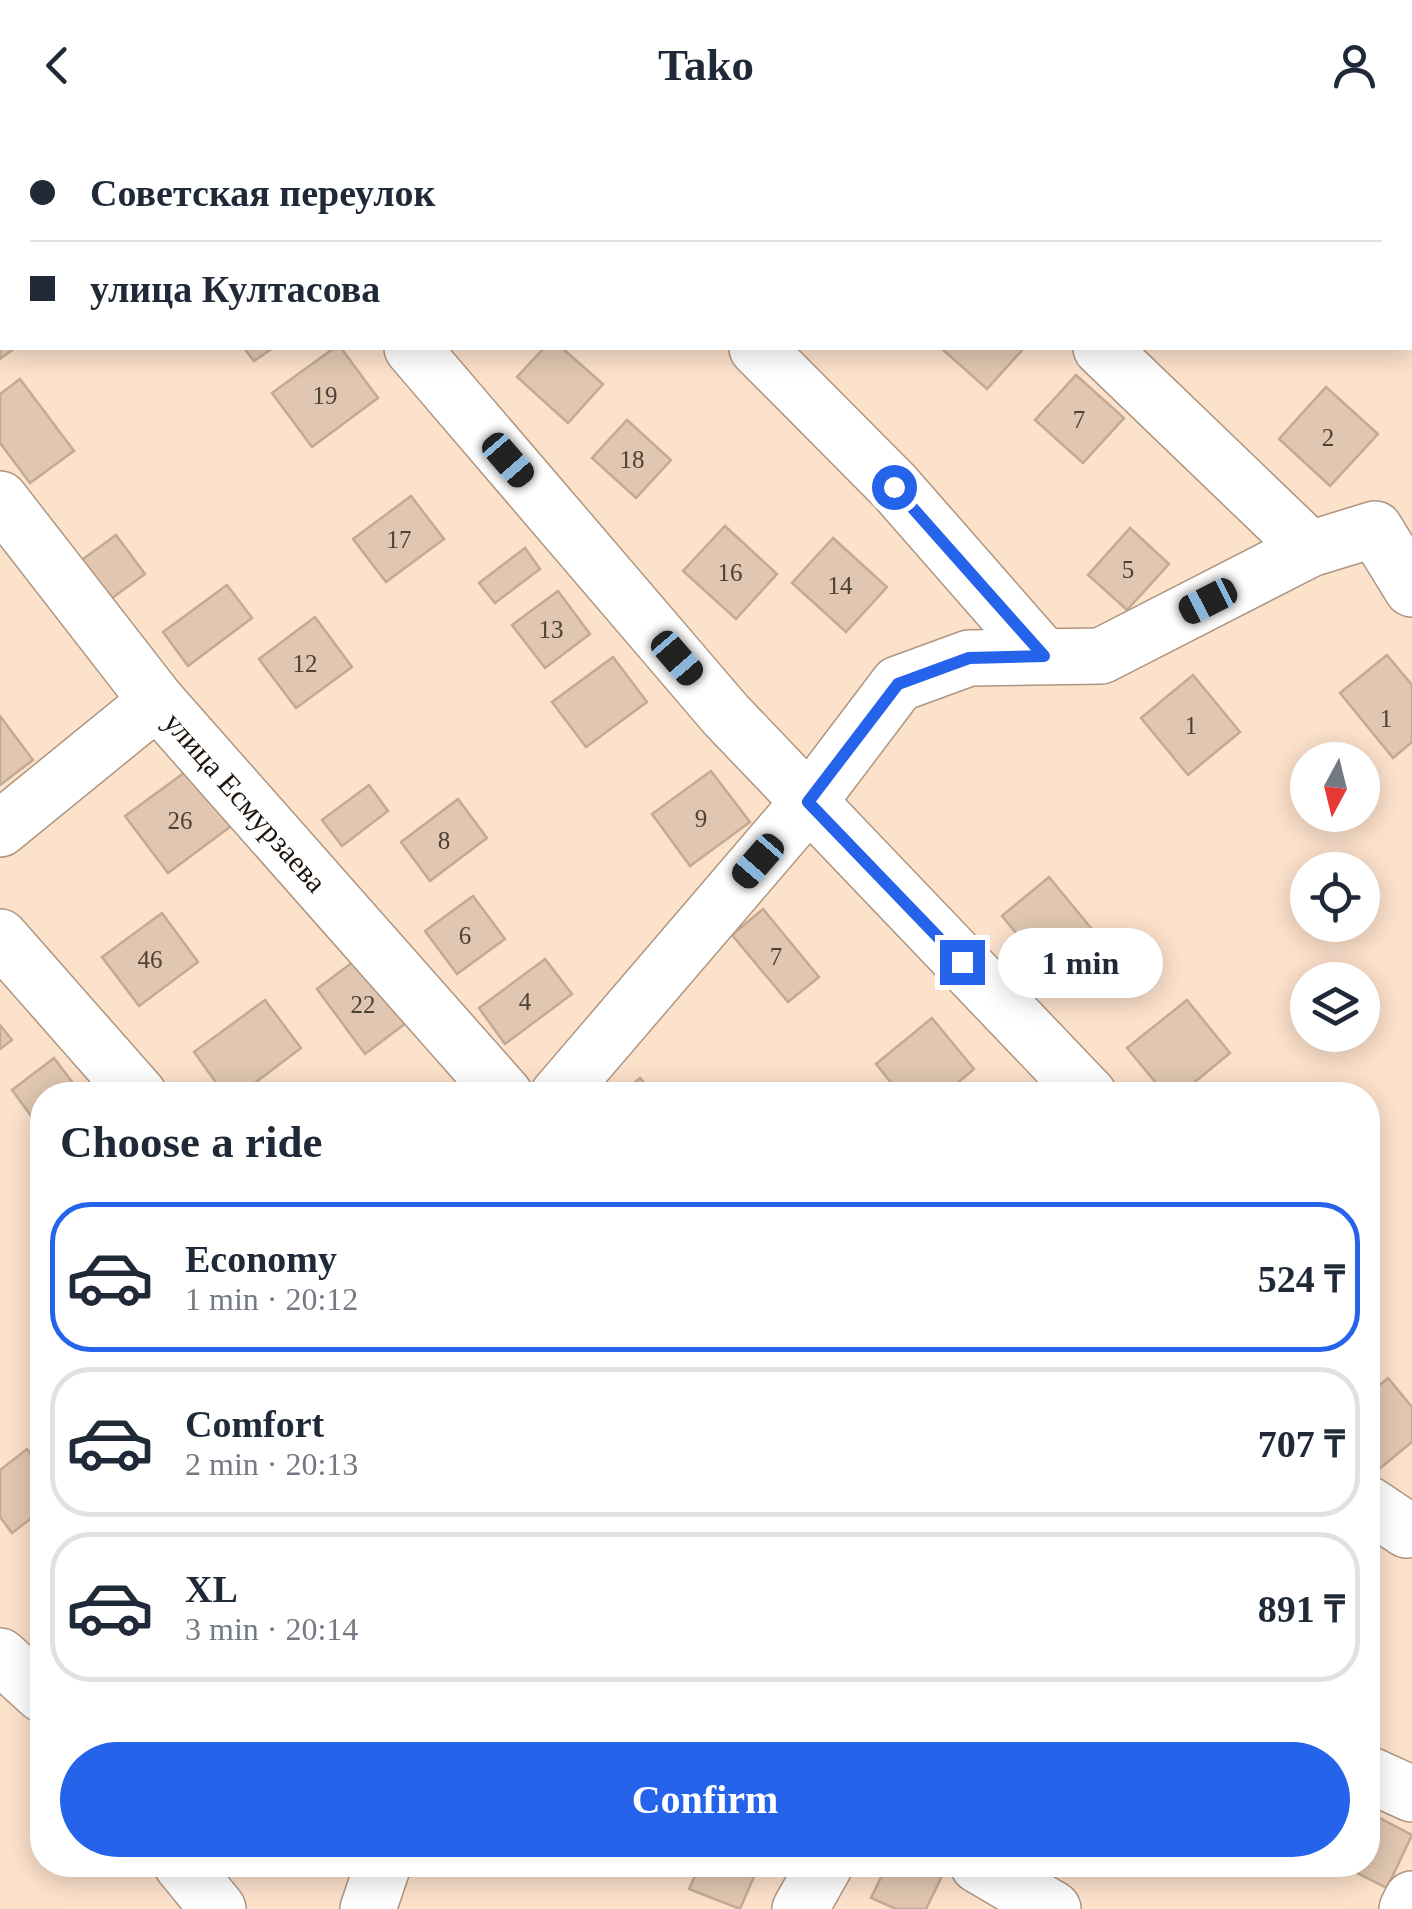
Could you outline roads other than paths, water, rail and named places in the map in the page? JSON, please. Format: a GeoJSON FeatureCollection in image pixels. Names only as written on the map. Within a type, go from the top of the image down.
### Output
{"type":"FeatureCollection","features":[{"type":"Feature","properties":{"kind":"street"},"geometry":{"type":"LineString","coordinates":[[414,350],[726,715],[1077,1082]]}},
{"type":"Feature","properties":{"kind":"street"},"geometry":{"type":"LineString","coordinates":[[759,350],[894,487],[1044,656]]}},
{"type":"Feature","properties":{"kind":"street"},"geometry":{"type":"LineString","coordinates":[[1103,350],[1310,549]]}},
{"type":"Feature","properties":{"kind":"street","name":"улица Есмурзаева"},"geometry":{"type":"LineString","coordinates":[[0,500],[157,701],[494,1082]]}},
{"type":"Feature","properties":{"kind":"street"},"geometry":{"type":"LineString","coordinates":[[569,1082],[808,802],[898,684],[969,658],[1101,656],[1310,549],[1375,529],[1412,589]]}},
{"type":"Feature","properties":{"kind":"street"},"geometry":{"type":"LineString","coordinates":[[0,829],[157,701]]}},
{"type":"Feature","properties":{"kind":"street"},"geometry":{"type":"LineString","coordinates":[[0,937],[128,1082]]}},
{"type":"Feature","properties":{"kind":"street"},"geometry":{"type":"LineString","coordinates":[[0,1656],[30,1683]]}},
{"type":"Feature","properties":{"kind":"street"},"geometry":{"type":"LineString","coordinates":[[1380,1779],[1412,1794]]}},
{"type":"Feature","properties":{"kind":"street"},"geometry":{"type":"LineString","coordinates":[[192,1877],[218,1909]]}},
{"type":"Feature","properties":{"kind":"street"},"geometry":{"type":"LineString","coordinates":[[368,1909],[379,1877]]}},
{"type":"Feature","properties":{"kind":"street"},"geometry":{"type":"LineString","coordinates":[[800,1909],[818,1877]]}},
{"type":"Feature","properties":{"kind":"street"},"geometry":{"type":"LineString","coordinates":[[998,1877],[1053,1909]]}},
{"type":"Feature","properties":{"kind":"street"},"geometry":{"type":"LineString","coordinates":[[1408,1909],[1412,1899]]}}]}
